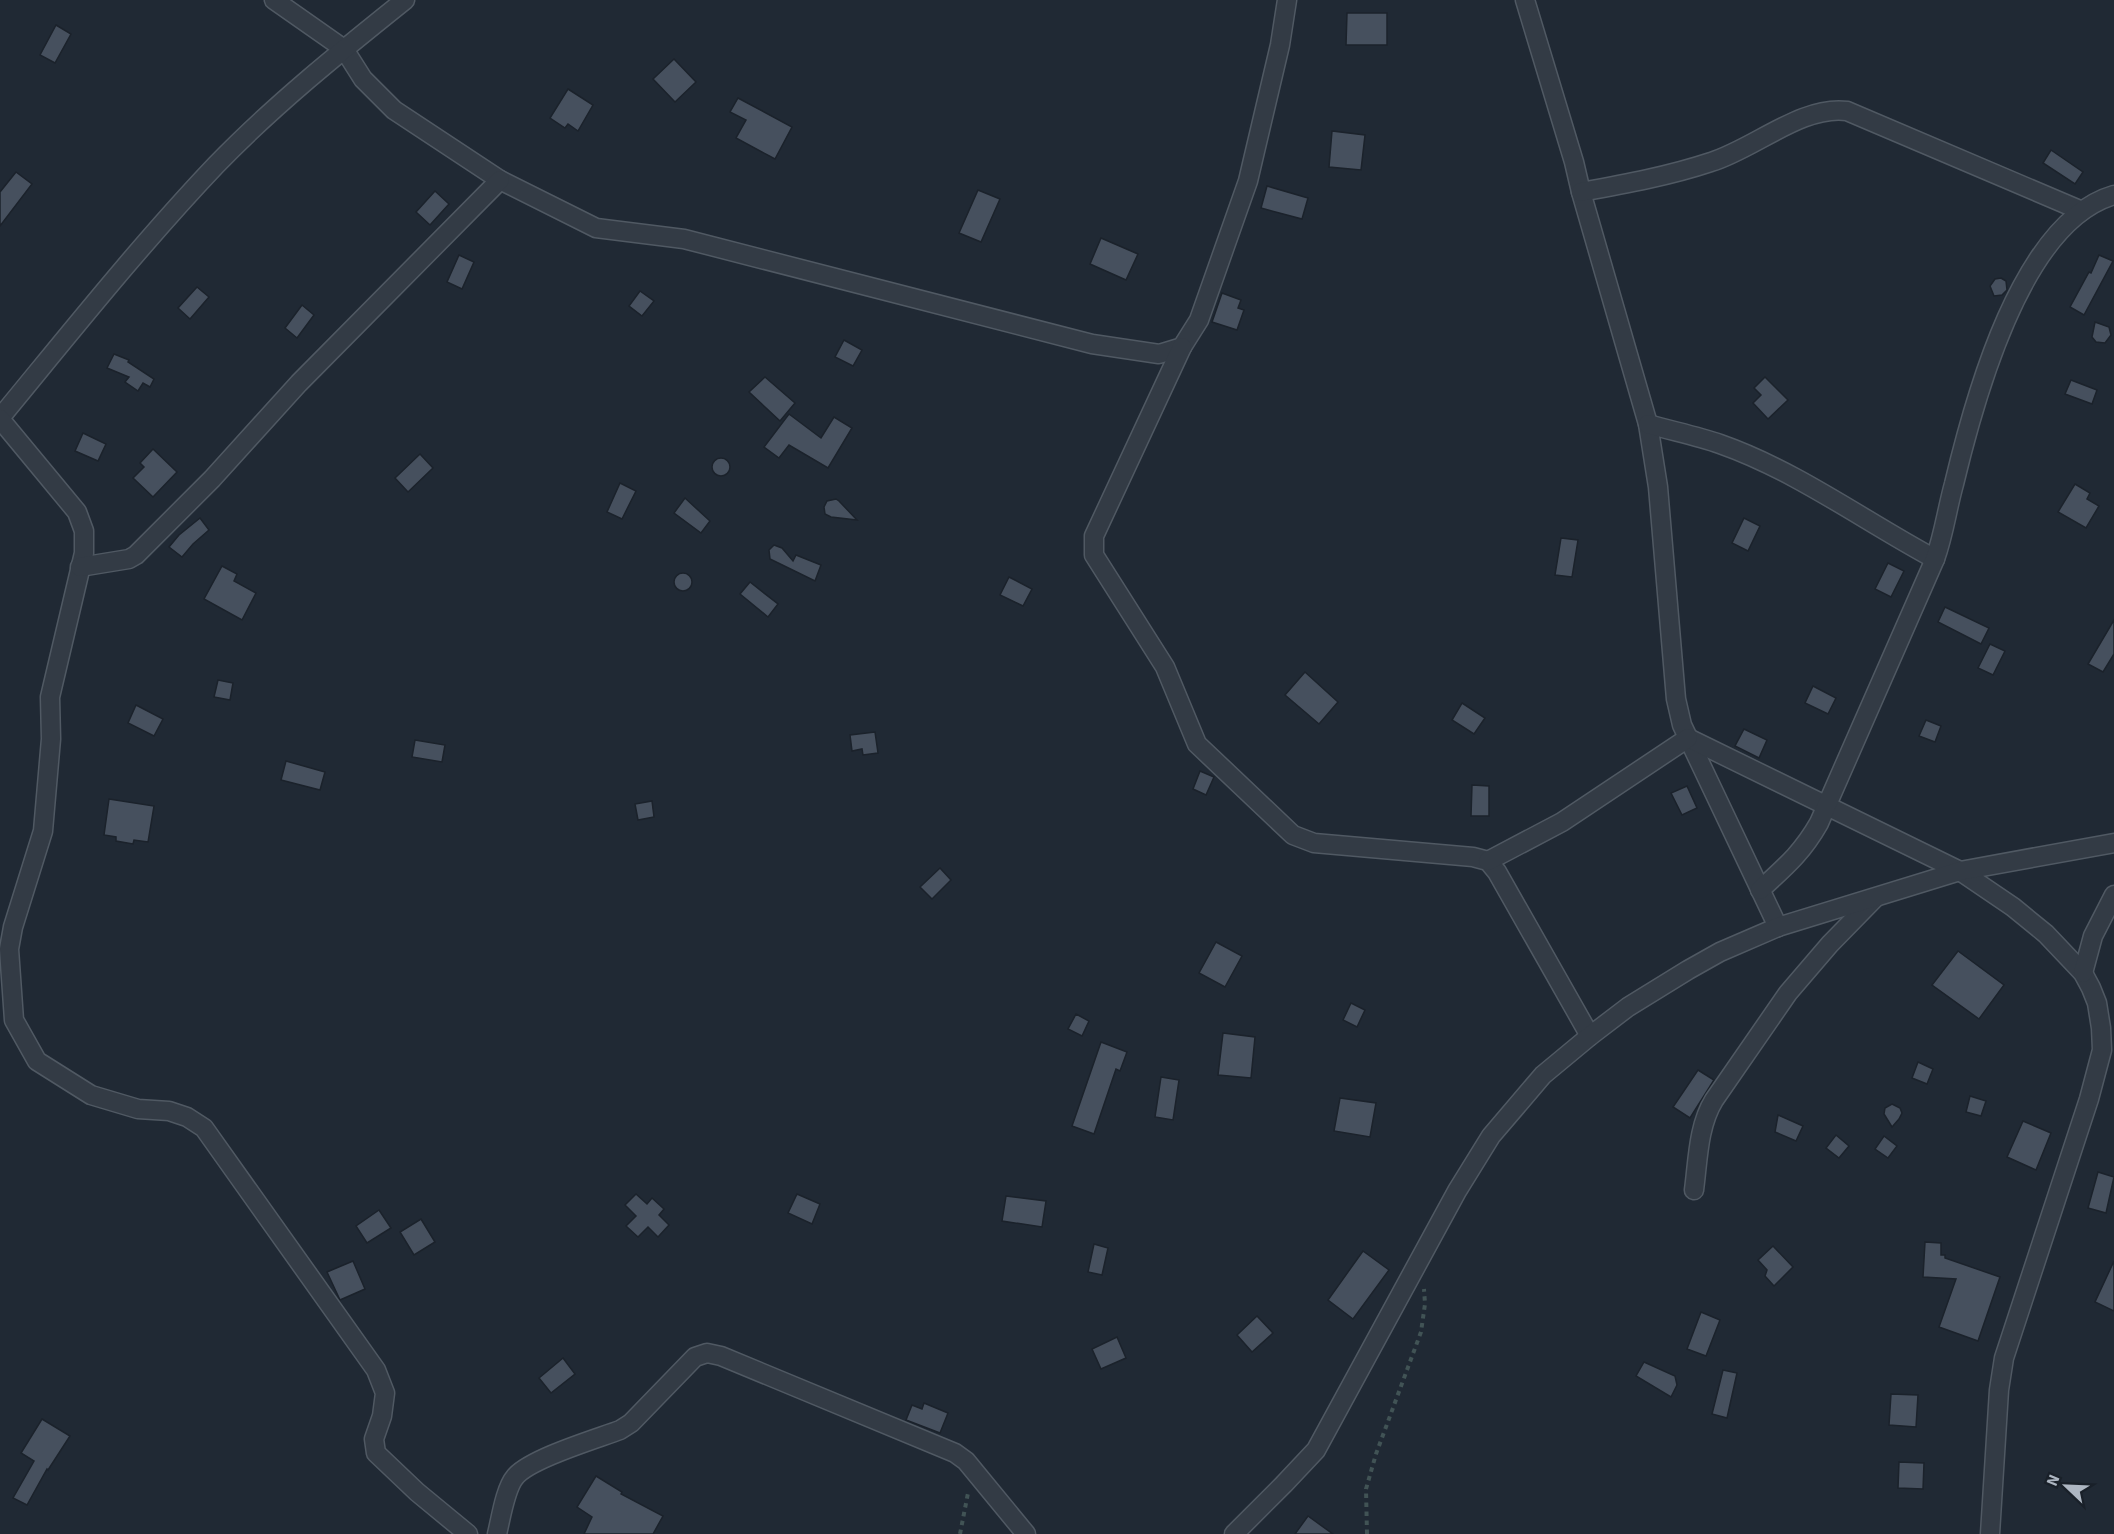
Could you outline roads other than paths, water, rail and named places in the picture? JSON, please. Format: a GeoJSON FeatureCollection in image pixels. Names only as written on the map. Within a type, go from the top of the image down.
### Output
{"type":"FeatureCollection","features":[{"type":"Feature","properties":{"kind":"street"},"geometry":{"type":"LineString","coordinates":[[274,0],[344,49],[363,79],[394,110],[500,180],[596,228],[684,239],[1092,344],[1159,354],[1182,347]]}},
{"type":"Feature","properties":{"kind":"street"},"geometry":{"type":"LineString","coordinates":[[405,0],[344,49],[259,123],[216,166],[103,292],[0,419],[77,512],[84,531],[84,553],[50,697],[51,739],[43,831],[9,949],[14,1020],[38,1061],[91,1095],[138,1109],[169,1111],[187,1117],[204,1128],[376,1370],[384,1393],[382,1416],[374,1439],[376,1453],[417,1492],[468,1534]]}},
{"type":"Feature","properties":{"kind":"street"},"geometry":{"type":"LineString","coordinates":[[1287,0],[1280,45],[1248,181],[1199,320],[1182,347],[1094,536],[1092,548],[1094,555],[1166,667],[1197,744],[1293,835],[1299,838],[1314,843],[1473,857],[1488,861],[1497,872],[1590,1035]]}},
{"type":"Feature","properties":{"kind":"street"},"geometry":{"type":"LineString","coordinates":[[1525,0],[1575,162],[1581,192],[1648,424],[1659,498],[1676,699],[1688,738],[1778,927]]}},
{"type":"Feature","properties":{"kind":"street"},"geometry":{"type":"LineString","coordinates":[[1581,192],[1636,182],[1713,162],[1792,124],[1833,109],[1847,111],[2082,211]]}},
{"type":"Feature","properties":{"kind":"street"},"geometry":{"type":"LineString","coordinates":[[80,567],[129,559],[136,555],[212,479],[299,382],[500,180]]}},
{"type":"Feature","properties":{"kind":"street"},"geometry":{"type":"LineString","coordinates":[[1760,890],[1807,844],[1827,807],[1935,559],[1943,536],[1953,486],[1981,382],[2005,321],[2030,272],[2048,244],[2082,211],[2114,195]]}},
{"type":"Feature","properties":{"kind":"street"},"geometry":{"type":"LineString","coordinates":[[1648,424],[1719,444],[1772,466],[1935,559]]}},
{"type":"Feature","properties":{"kind":"street"},"geometry":{"type":"LineString","coordinates":[[1488,861],[1562,822],[1688,738]]}},
{"type":"Feature","properties":{"kind":"street"},"geometry":{"type":"LineString","coordinates":[[1688,738],[1960,872],[2013,907],[2046,934],[2083,973],[2097,1002],[2103,1038],[2102,1050],[2089,1099],[2004,1358],[1999,1390],[1990,1534]]}},
{"type":"Feature","properties":{"kind":"street"},"geometry":{"type":"LineString","coordinates":[[1234,1534],[1316,1450],[1457,1191],[1491,1136],[1543,1075],[1590,1035],[1628,1006],[1688,970],[1720,952],[1778,927],[1960,872],[2114,843]]}},
{"type":"Feature","properties":{"kind":"street"},"geometry":{"type":"LineString","coordinates":[[1694,1190],[1705,1119],[1725,1083],[1807,969],[1876,896]]}},
{"type":"Feature","properties":{"kind":"street"},"geometry":{"type":"LineString","coordinates":[[2083,973],[2093,936],[2114,896]]}},
{"type":"Feature","properties":{"kind":"street"},"geometry":{"type":"LineString","coordinates":[[497,1534],[510,1485],[520,1471],[534,1462],[620,1430],[631,1423],[695,1357],[707,1353],[721,1356],[955,1453],[972,1469],[1026,1534]]}}]}
